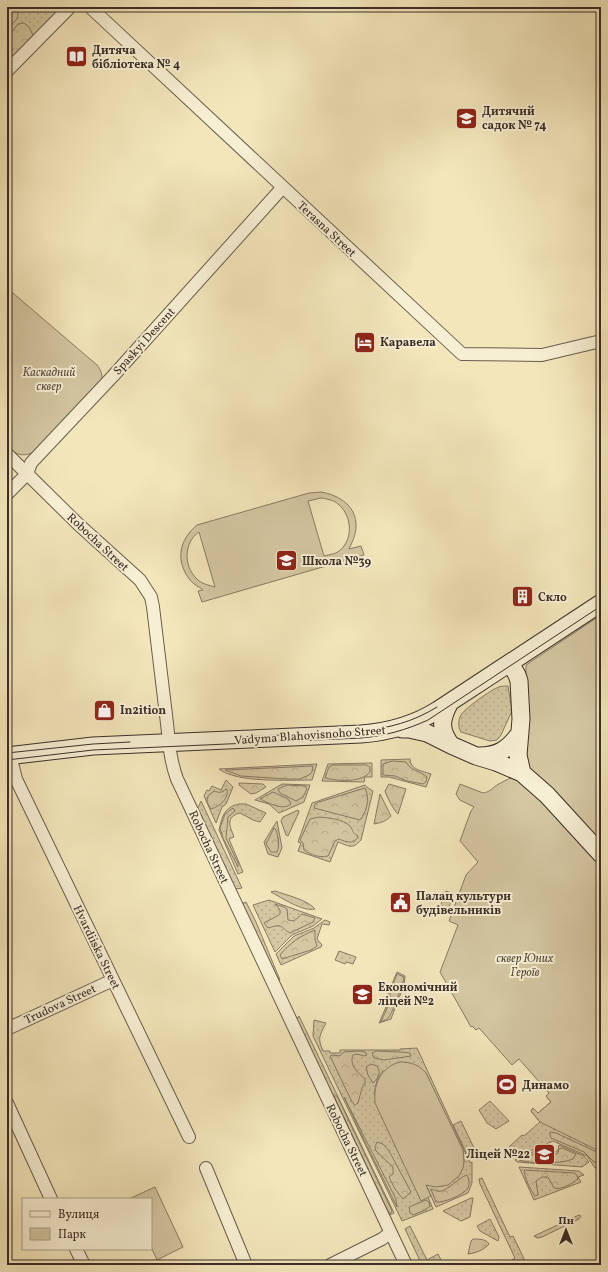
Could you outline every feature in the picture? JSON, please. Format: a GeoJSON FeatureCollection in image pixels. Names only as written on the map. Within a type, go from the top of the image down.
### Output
{"type":"FeatureCollection","features":[{"type":"Feature","properties":{"kind":"street"},"geometry":{"type":"LineString","coordinates":[[7,71],[70,7]]}},
{"type":"Feature","properties":{"kind":"street","name":"Terasna Street"},"geometry":{"type":"LineString","coordinates":[[90,7],[462,354],[542,355],[601,341]]}},
{"type":"Feature","properties":{"kind":"street","name":"Spaskyi Descent"},"geometry":{"type":"LineString","coordinates":[[7,494],[28,474],[31,463],[123,364],[282,187]]}},
{"type":"Feature","properties":{"kind":"street","name":"Robocha Street"},"geometry":{"type":"LineString","coordinates":[[7,454],[78,524],[140,580],[151,597],[166,710],[168,744],[171,762],[177,779],[406,1265]]}},
{"type":"Feature","properties":{"kind":"street","name":"Vadyma Blahovisnoho Street"},"geometry":{"type":"LineString","coordinates":[[8,756],[93,746],[168,744],[361,734],[397,729],[422,720],[601,603]]}},
{"type":"Feature","properties":{"kind":"street"},"geometry":{"type":"LineString","coordinates":[[510,663],[519,681],[521,719],[518,755],[522,773]]}},
{"type":"Feature","properties":{"kind":"street"},"geometry":{"type":"LineString","coordinates":[[450,702],[443,719],[442,729],[444,736],[451,745]]}},
{"type":"Feature","properties":{"kind":"street"},"geometry":{"type":"LineString","coordinates":[[397,729],[409,729],[427,733],[476,756],[496,762],[522,773],[547,795],[601,854]]}},
{"type":"Feature","properties":{"kind":"street"},"geometry":{"type":"LineString","coordinates":[[476,756],[489,756],[503,751],[520,733]]}},
{"type":"Feature","properties":{"kind":"street","name":"Hvardiiska Street"},"geometry":{"type":"LineString","coordinates":[[8,756],[16,779],[189,1137]]}},
{"type":"Feature","properties":{"kind":"street","name":"Trudova Street"},"geometry":{"type":"LineString","coordinates":[[7,1029],[113,980]]}},
{"type":"Feature","properties":{"kind":"street"},"geometry":{"type":"LineString","coordinates":[[7,1103],[52,1198]]}},
{"type":"Feature","properties":{"kind":"street"},"geometry":{"type":"LineString","coordinates":[[206,1168],[246,1265]]}},
{"type":"Feature","properties":{"kind":"street"},"geometry":{"type":"LineString","coordinates":[[330,1265],[382,1239],[390,1233]]}},
{"type":"Feature","properties":{"kind":"street"},"geometry":{"type":"LineString","coordinates":[[76,1250],[84,1265]]}},
{"type":"Feature","properties":{"kind":"green space"},"geometry":{"type":"Polygon","coordinates":[[[7,7],[66,7],[7,68],[7,7]]]}},
{"type":"Feature","properties":{"kind":"green space"},"geometry":{"type":"Polygon","coordinates":[[[7,7],[19,7],[17,19],[10,26],[7,26],[7,7]]]}},
{"type":"Feature","properties":{"kind":"green space"},"geometry":{"type":"Polygon","coordinates":[[[24,23],[29,27],[35,39],[7,68],[7,38],[18,24],[24,23]]]}},
{"type":"Feature","properties":{"kind":"green space","name":"Каскадний сквер"},"geometry":{"type":"Polygon","coordinates":[[[7,288],[97,365],[102,376],[101,384],[37,452],[24,455],[14,452],[7,446],[7,288]]]}},
{"type":"Feature","properties":{"kind":"green space"},"geometry":{"type":"Polygon","coordinates":[[[321,492],[334,496],[350,507],[356,520],[356,530],[349,549],[361,546],[364,555],[202,602],[198,591],[203,590],[190,580],[182,566],[181,551],[186,537],[191,531],[197,525],[309,493],[321,492]],[[321,498],[308,501],[324,556],[336,553],[342,549],[348,536],[349,522],[347,515],[338,504],[321,498]],[[199,532],[194,536],[188,548],[187,554],[189,568],[192,574],[199,581],[215,587],[199,532]]]}},
{"type":"Feature","properties":{"kind":"green space"},"geometry":{"type":"Polygon","coordinates":[[[601,615],[601,842],[524,765],[526,665],[601,615]]]}},
{"type":"Feature","properties":{"kind":"green space"},"geometry":{"type":"Polygon","coordinates":[[[508,686],[512,711],[501,735],[497,740],[490,741],[461,732],[459,722],[463,712],[491,691],[500,687],[508,686]]]}},
{"type":"Feature","properties":{"kind":"green space"},"geometry":{"type":"Polygon","coordinates":[[[410,759],[412,766],[431,774],[426,787],[389,777],[381,777],[381,760],[410,759]]]}},
{"type":"Feature","properties":{"kind":"green space"},"geometry":{"type":"Polygon","coordinates":[[[392,761],[406,762],[410,767],[427,777],[426,782],[423,784],[407,781],[395,776],[383,775],[383,764],[392,761]]]}},
{"type":"Feature","properties":{"kind":"green space"},"geometry":{"type":"Polygon","coordinates":[[[372,763],[372,777],[365,777],[364,782],[322,781],[328,764],[372,763]]]}},
{"type":"Feature","properties":{"kind":"green space"},"geometry":{"type":"Polygon","coordinates":[[[317,764],[312,780],[250,779],[237,777],[219,769],[317,764]]]}},
{"type":"Feature","properties":{"kind":"green space"},"geometry":{"type":"Polygon","coordinates":[[[333,765],[366,765],[370,767],[370,772],[366,776],[355,780],[325,778],[329,767],[333,765]]]}},
{"type":"Feature","properties":{"kind":"green space"},"geometry":{"type":"Polygon","coordinates":[[[313,766],[312,772],[309,775],[300,779],[241,776],[225,770],[313,766]]]}},
{"type":"Feature","properties":{"kind":"green space","name":"сквер Юних Героїв"},"geometry":{"type":"Polygon","coordinates":[[[513,777],[541,801],[601,866],[601,1152],[540,1122],[531,1111],[533,1108],[538,1113],[551,1102],[546,1096],[549,1093],[519,1059],[512,1065],[479,1028],[476,1030],[472,1026],[471,1027],[440,972],[458,925],[449,921],[466,875],[478,862],[460,841],[471,811],[474,807],[460,800],[456,794],[460,784],[483,793],[513,777]]]}},
{"type":"Feature","properties":{"kind":"green space"},"geometry":{"type":"Polygon","coordinates":[[[226,780],[233,787],[226,804],[222,807],[216,823],[204,796],[207,790],[209,791],[212,786],[221,790],[226,780]]]}},
{"type":"Feature","properties":{"kind":"green space"},"geometry":{"type":"Polygon","coordinates":[[[239,783],[263,784],[266,787],[256,793],[251,794],[239,785],[239,783]]]}},
{"type":"Feature","properties":{"kind":"green space"},"geometry":{"type":"Polygon","coordinates":[[[282,784],[310,785],[304,802],[279,813],[269,804],[255,800],[282,784]]]}},
{"type":"Feature","properties":{"kind":"green space"},"geometry":{"type":"Polygon","coordinates":[[[389,784],[406,789],[398,814],[388,799],[385,791],[389,784]]]}},
{"type":"Feature","properties":{"kind":"green space"},"geometry":{"type":"Polygon","coordinates":[[[287,785],[305,786],[307,789],[303,797],[296,801],[280,793],[278,789],[287,785]]]}},
{"type":"Feature","properties":{"kind":"green space"},"geometry":{"type":"Polygon","coordinates":[[[365,785],[373,791],[361,840],[358,843],[353,846],[348,846],[338,842],[330,862],[298,851],[301,843],[298,842],[312,803],[365,785]]]}},
{"type":"Feature","properties":{"kind":"green space"},"geometry":{"type":"Polygon","coordinates":[[[365,788],[367,792],[367,805],[360,820],[314,808],[315,804],[319,802],[365,788]]]}},
{"type":"Feature","properties":{"kind":"green space"},"geometry":{"type":"Polygon","coordinates":[[[226,789],[227,796],[223,802],[211,809],[207,802],[208,796],[214,791],[220,792],[226,789]]]}},
{"type":"Feature","properties":{"kind":"green space"},"geometry":{"type":"Polygon","coordinates":[[[273,792],[288,799],[291,804],[280,807],[260,799],[273,792]]]}},
{"type":"Feature","properties":{"kind":"green space"},"geometry":{"type":"Polygon","coordinates":[[[380,794],[391,816],[383,822],[374,824],[380,794]]]}},
{"type":"Feature","properties":{"kind":"green space"},"geometry":{"type":"Polygon","coordinates":[[[201,801],[242,888],[235,889],[197,810],[201,801]]]}},
{"type":"Feature","properties":{"kind":"green space"},"geometry":{"type":"Polygon","coordinates":[[[246,804],[266,813],[260,822],[240,813],[230,819],[230,826],[234,837],[229,839],[243,872],[238,874],[219,830],[224,813],[234,805],[246,804]]]}},
{"type":"Feature","properties":{"kind":"green space"},"geometry":{"type":"Polygon","coordinates":[[[233,808],[235,811],[228,817],[226,838],[238,863],[238,867],[223,838],[220,828],[225,814],[233,808]]]}},
{"type":"Feature","properties":{"kind":"green space"},"geometry":{"type":"Polygon","coordinates":[[[298,810],[299,812],[288,836],[286,835],[281,821],[283,817],[298,810]]]}},
{"type":"Feature","properties":{"kind":"green space"},"geometry":{"type":"Polygon","coordinates":[[[319,817],[335,819],[347,824],[358,836],[357,839],[353,842],[339,839],[335,841],[328,856],[312,855],[304,850],[303,843],[300,840],[310,819],[319,817]]]}},
{"type":"Feature","properties":{"kind":"green space"},"geometry":{"type":"Polygon","coordinates":[[[277,821],[282,848],[278,857],[268,854],[264,842],[277,821]]]}},
{"type":"Feature","properties":{"kind":"green space"},"geometry":{"type":"Polygon","coordinates":[[[274,828],[276,830],[278,847],[277,852],[271,852],[266,844],[274,828]]]}},
{"type":"Feature","properties":{"kind":"green space"},"geometry":{"type":"Polygon","coordinates":[[[275,891],[302,900],[315,909],[299,907],[271,892],[275,891]]]}},
{"type":"Feature","properties":{"kind":"green space"},"geometry":{"type":"Polygon","coordinates":[[[446,891],[454,894],[446,915],[438,912],[446,891]]]}},
{"type":"Feature","properties":{"kind":"green space"},"geometry":{"type":"Polygon","coordinates":[[[269,900],[322,919],[313,926],[292,935],[275,952],[253,905],[269,900]]]}},
{"type":"Feature","properties":{"kind":"green space"},"geometry":{"type":"Polygon","coordinates":[[[246,902],[280,980],[278,980],[242,906],[243,903],[246,902]]]}},
{"type":"Feature","properties":{"kind":"green space"},"geometry":{"type":"Polygon","coordinates":[[[275,904],[287,909],[288,920],[294,921],[302,914],[315,918],[313,922],[290,933],[281,926],[268,928],[264,923],[280,914],[280,910],[275,904]]]}},
{"type":"Feature","properties":{"kind":"green space"},"geometry":{"type":"Polygon","coordinates":[[[325,920],[330,922],[329,925],[322,924],[317,939],[322,945],[321,947],[281,965],[276,954],[294,936],[314,928],[325,920]]]}},
{"type":"Feature","properties":{"kind":"green space"},"geometry":{"type":"Polygon","coordinates":[[[315,930],[315,940],[317,946],[311,950],[282,959],[280,955],[292,943],[300,937],[315,930]]]}},
{"type":"Feature","properties":{"kind":"green space"},"geometry":{"type":"Polygon","coordinates":[[[339,951],[356,957],[353,964],[347,962],[345,964],[335,960],[339,951]]]}},
{"type":"Feature","properties":{"kind":"green space"},"geometry":{"type":"Polygon","coordinates":[[[397,972],[405,976],[404,985],[391,1019],[379,1023],[390,998],[388,994],[397,972]]]}},
{"type":"Feature","properties":{"kind":"green space"},"geometry":{"type":"Polygon","coordinates":[[[397,974],[404,977],[400,991],[391,1015],[381,1022],[390,1001],[390,992],[397,974]]]}},
{"type":"Feature","properties":{"kind":"green space"},"geometry":{"type":"Polygon","coordinates":[[[299,1016],[394,1213],[390,1215],[388,1214],[296,1019],[299,1016]]]}},
{"type":"Feature","properties":{"kind":"green space"},"geometry":{"type":"Polygon","coordinates":[[[314,1020],[326,1023],[321,1034],[320,1043],[323,1051],[330,1051],[330,1053],[340,1053],[340,1050],[400,1050],[417,1048],[470,1163],[472,1162],[472,1183],[468,1193],[436,1207],[426,1185],[464,1162],[463,1150],[383,1071],[377,1080],[374,1094],[421,1200],[428,1197],[433,1209],[402,1221],[313,1036],[314,1020]]]}},
{"type":"Feature","properties":{"kind":"green space"},"geometry":{"type":"Polygon","coordinates":[[[376,1051],[410,1053],[411,1056],[384,1060],[374,1058],[372,1053],[376,1051]]]}},
{"type":"Feature","properties":{"kind":"green space"},"geometry":{"type":"Polygon","coordinates":[[[344,1052],[365,1052],[367,1055],[353,1055],[352,1062],[357,1071],[365,1079],[365,1084],[362,1088],[358,1103],[355,1105],[352,1102],[330,1056],[340,1056],[344,1052]]]}},
{"type":"Feature","properties":{"kind":"green space"},"geometry":{"type":"Polygon","coordinates":[[[400,1062],[414,1064],[426,1073],[463,1150],[464,1162],[459,1176],[448,1185],[436,1187],[426,1185],[431,1196],[421,1201],[375,1103],[375,1089],[383,1072],[393,1064],[400,1062]]]}},
{"type":"Feature","properties":{"kind":"green space"},"geometry":{"type":"Polygon","coordinates":[[[371,1064],[377,1066],[379,1071],[378,1077],[373,1083],[368,1075],[366,1067],[371,1064]]]}},
{"type":"Feature","properties":{"kind":"green space"},"geometry":{"type":"Polygon","coordinates":[[[538,1081],[601,1120],[601,1169],[595,1168],[587,1156],[553,1141],[514,1158],[509,1151],[509,1147],[540,1122],[531,1111],[533,1108],[538,1113],[551,1102],[546,1096],[549,1093],[538,1081]]]}},
{"type":"Feature","properties":{"kind":"green space"},"geometry":{"type":"Polygon","coordinates":[[[334,1096],[337,1096],[392,1211],[391,1213],[389,1213],[385,1205],[334,1096]]]}},
{"type":"Feature","properties":{"kind":"green space"},"geometry":{"type":"Polygon","coordinates":[[[344,1097],[396,1199],[397,1207],[365,1142],[344,1097]]]}},
{"type":"Feature","properties":{"kind":"green space"},"geometry":{"type":"Polygon","coordinates":[[[490,1101],[509,1121],[496,1129],[487,1123],[479,1110],[490,1101]]]}},
{"type":"Feature","properties":{"kind":"green space"},"geometry":{"type":"Polygon","coordinates":[[[461,1121],[475,1150],[467,1154],[453,1125],[461,1121]]]}},
{"type":"Feature","properties":{"kind":"green space"},"geometry":{"type":"Polygon","coordinates":[[[550,1132],[556,1133],[601,1154],[601,1166],[593,1161],[584,1152],[551,1138],[550,1132]]]}},
{"type":"Feature","properties":{"kind":"green space"},"geometry":{"type":"Polygon","coordinates":[[[377,1142],[383,1144],[389,1151],[411,1192],[403,1199],[395,1189],[389,1177],[393,1174],[393,1167],[376,1151],[375,1147],[377,1142]]]}},
{"type":"Feature","properties":{"kind":"green space"},"geometry":{"type":"Polygon","coordinates":[[[559,1145],[584,1156],[589,1162],[582,1167],[517,1162],[515,1160],[546,1146],[547,1151],[554,1153],[558,1150],[559,1145]]]}},
{"type":"Feature","properties":{"kind":"green space"},"geometry":{"type":"Polygon","coordinates":[[[543,1148],[547,1153],[554,1155],[558,1153],[559,1149],[562,1148],[576,1154],[573,1159],[554,1163],[538,1163],[519,1160],[532,1155],[543,1148]]]}},
{"type":"Feature","properties":{"kind":"green space"},"geometry":{"type":"Polygon","coordinates":[[[519,1167],[579,1171],[584,1175],[578,1177],[581,1182],[534,1200],[519,1167]]]}},
{"type":"Feature","properties":{"kind":"green space"},"geometry":{"type":"Polygon","coordinates":[[[524,1170],[575,1173],[578,1179],[566,1186],[554,1188],[548,1177],[542,1177],[536,1181],[538,1195],[535,1196],[525,1177],[524,1170]]]}},
{"type":"Feature","properties":{"kind":"green space"},"geometry":{"type":"Polygon","coordinates":[[[467,1175],[469,1184],[466,1191],[453,1198],[436,1202],[431,1189],[437,1191],[444,1190],[467,1175]]]}},
{"type":"Feature","properties":{"kind":"green space"},"geometry":{"type":"Polygon","coordinates":[[[482,1178],[510,1237],[513,1236],[527,1265],[514,1265],[512,1260],[515,1258],[480,1184],[479,1179],[482,1178]]]}},
{"type":"Feature","properties":{"kind":"green space"},"geometry":{"type":"Polygon","coordinates":[[[155,1187],[183,1247],[157,1260],[152,1249],[152,1198],[131,1198],[155,1187]]]}},
{"type":"Feature","properties":{"kind":"green space"},"geometry":{"type":"Polygon","coordinates":[[[473,1198],[470,1217],[461,1221],[443,1211],[473,1198]]]}},
{"type":"Feature","properties":{"kind":"green space"},"geometry":{"type":"Polygon","coordinates":[[[426,1200],[429,1202],[430,1206],[413,1215],[410,1213],[409,1207],[426,1200]]]}},
{"type":"Feature","properties":{"kind":"green space"},"geometry":{"type":"Polygon","coordinates":[[[579,1215],[581,1216],[579,1219],[542,1237],[537,1238],[534,1236],[579,1215]]]}},
{"type":"Feature","properties":{"kind":"green space"},"geometry":{"type":"Polygon","coordinates":[[[490,1219],[499,1237],[498,1241],[480,1231],[477,1226],[490,1219]]]}},
{"type":"Feature","properties":{"kind":"green space"},"geometry":{"type":"Polygon","coordinates":[[[410,1226],[427,1260],[438,1254],[441,1260],[430,1265],[422,1265],[405,1229],[410,1226]]]}},
{"type":"Feature","properties":{"kind":"green space"},"geometry":{"type":"Polygon","coordinates":[[[473,1239],[484,1240],[489,1244],[480,1251],[468,1254],[471,1241],[473,1239]]]}},
{"type":"Feature","properties":{"kind":"tram line"},"geometry":{"type":"LineString","coordinates":[[7,760],[93,750],[361,738],[395,732],[428,720],[601,606]]}},
{"type":"Feature","properties":{"kind":"tram line"},"geometry":{"type":"LineString","coordinates":[[238,737],[371,730],[391,726],[419,717],[437,707]]}},
{"type":"Feature","properties":{"kind":"tram line"},"geometry":{"type":"LineString","coordinates":[[7,753],[93,744],[130,742]]}},
{"type":"Feature","properties":{"kind":"place","name":"Дитяча бібліотека № 4"},"geometry":{"type":"Point","coordinates":[76,57]}},
{"type":"Feature","properties":{"kind":"place","name":"Дитячий садок № 74"},"geometry":{"type":"Point","coordinates":[466,118]}},
{"type":"Feature","properties":{"kind":"place","name":"Каравела"},"geometry":{"type":"Point","coordinates":[364,342]}},
{"type":"Feature","properties":{"kind":"place","name":"Школа №39"},"geometry":{"type":"Point","coordinates":[286,561]}},
{"type":"Feature","properties":{"kind":"place","name":"Скло"},"geometry":{"type":"Point","coordinates":[523,597]}},
{"type":"Feature","properties":{"kind":"place","name":"In2ition"},"geometry":{"type":"Point","coordinates":[104,710]}},
{"type":"Feature","properties":{"kind":"place","name":"Палац культури будівельників"},"geometry":{"type":"Point","coordinates":[401,903]}},
{"type":"Feature","properties":{"kind":"place","name":"Економічний ліцей №2"},"geometry":{"type":"Point","coordinates":[363,994]}},
{"type":"Feature","properties":{"kind":"place","name":"Динамо"},"geometry":{"type":"Point","coordinates":[506,1085]}},
{"type":"Feature","properties":{"kind":"place","name":"Ліцей №22"},"geometry":{"type":"Point","coordinates":[545,1154]}}]}
